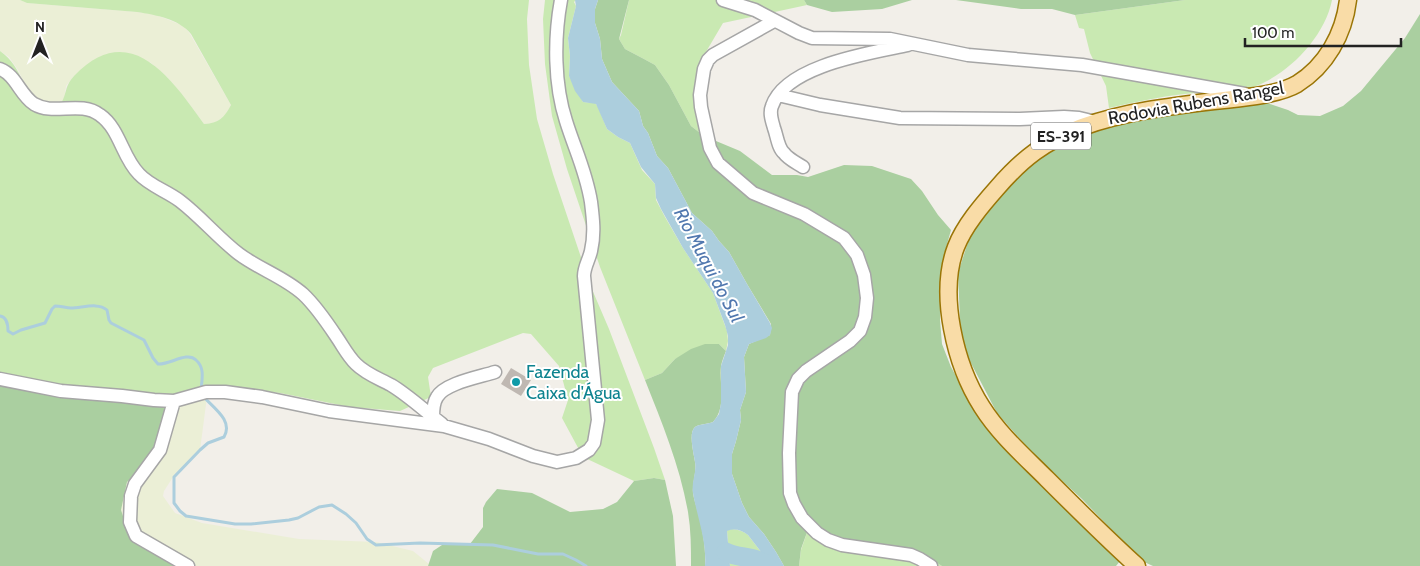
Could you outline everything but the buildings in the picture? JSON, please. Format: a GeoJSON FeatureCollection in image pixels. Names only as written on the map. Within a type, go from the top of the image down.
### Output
{"type":"FeatureCollection","features":[{"type":"Feature","properties":{"kind":"main road","name":"Rodovia Rubens Rangel"},"geometry":{"type":"LineString","coordinates":[[1137,566],[1114,546],[995,426],[981,405],[957,351],[951,325],[948,294],[951,267],[956,247],[989,197],[1012,171],[1040,148],[1058,137],[1096,122],[1131,112],[1274,93],[1296,84],[1315,69],[1328,55],[1340,33],[1347,11],[1348,0]]}},
{"type":"Feature","properties":{"kind":"street"},"geometry":{"type":"LineString","coordinates":[[0,379],[61,392],[154,400],[174,401],[206,392],[224,392],[262,397],[329,411],[444,426],[489,439],[534,456],[558,462],[584,454],[594,443],[598,420],[584,276],[585,265],[591,253],[594,227],[586,178],[566,122],[557,73],[556,25],[561,0]]}},
{"type":"Feature","properties":{"kind":"street"},"geometry":{"type":"LineString","coordinates":[[723,0],[754,10],[799,34],[812,38],[890,39],[968,55],[1082,65],[1256,96]]}},
{"type":"Feature","properties":{"kind":"street"},"geometry":{"type":"LineString","coordinates":[[774,21],[713,54],[708,60],[704,68],[700,95],[710,148],[718,163],[753,193],[804,214],[844,238],[857,255],[864,275],[867,298],[865,317],[860,331],[850,341],[806,371],[798,379],[792,392],[789,454],[790,493],[802,518],[817,533],[828,540],[842,545],[911,555],[931,566]]}},
{"type":"Feature","properties":{"kind":"street"},"geometry":{"type":"LineString","coordinates":[[802,167],[784,154],[771,119],[772,105],[778,95],[793,80],[822,66],[865,54],[913,44]]}},
{"type":"Feature","properties":{"kind":"street"},"geometry":{"type":"LineString","coordinates":[[0,69],[12,77],[28,99],[40,106],[54,109],[84,108],[101,115],[113,128],[129,163],[139,175],[179,200],[239,254],[290,284],[304,295],[322,316],[357,365],[365,372],[391,386],[444,426]]}},
{"type":"Feature","properties":{"kind":"street"},"geometry":{"type":"LineString","coordinates":[[778,95],[820,105],[900,118],[1020,119],[1064,117],[1096,122]]}},
{"type":"Feature","properties":{"kind":"street"},"geometry":{"type":"LineString","coordinates":[[433,417],[436,398],[443,390],[495,372]]}},
{"type":"Feature","properties":{"kind":"street"},"geometry":{"type":"LineString","coordinates":[[174,401],[160,450],[135,484],[131,496],[130,522],[136,536],[188,566]]}},
{"type":"Feature","properties":{"kind":"green space"},"geometry":{"type":"Polygon","coordinates":[[[0,0],[20,0],[27,3],[154,14],[184,26],[231,105],[225,116],[214,123],[204,124],[167,77],[150,62],[74,76],[66,86],[64,100],[59,106],[35,101],[9,57],[0,51],[0,0]]]}},
{"type":"Feature","properties":{"kind":"green space"},"geometry":{"type":"Polygon","coordinates":[[[20,0],[529,0],[527,19],[529,65],[537,119],[553,174],[591,287],[609,329],[665,480],[654,478],[634,481],[583,457],[562,418],[568,400],[559,366],[531,334],[523,333],[433,368],[428,377],[431,397],[400,411],[350,407],[280,393],[221,386],[168,409],[56,389],[0,375],[0,51],[14,66],[35,101],[59,106],[64,98],[68,84],[74,76],[94,60],[113,53],[131,54],[148,61],[178,89],[204,124],[220,119],[231,105],[191,34],[174,21],[137,12],[27,3],[20,0]]]}},
{"type":"Feature","properties":{"kind":"green space"},"geometry":{"type":"Polygon","coordinates":[[[545,0],[576,0],[574,2],[576,6],[568,38],[570,56],[569,76],[583,102],[595,103],[598,107],[607,129],[630,143],[642,170],[655,184],[656,200],[665,217],[713,293],[727,331],[726,351],[719,344],[675,359],[662,373],[645,380],[600,267],[567,169],[552,116],[545,64],[543,19],[545,0]]]}},
{"type":"Feature","properties":{"kind":"green space"},"geometry":{"type":"Polygon","coordinates":[[[598,0],[629,0],[619,39],[625,49],[655,65],[669,85],[691,126],[704,136],[740,151],[772,175],[808,177],[844,165],[872,166],[911,179],[922,191],[951,230],[944,255],[940,320],[942,344],[951,367],[978,416],[1023,466],[1120,561],[1116,566],[942,566],[919,552],[889,545],[875,547],[844,541],[810,524],[801,549],[799,566],[784,566],[764,534],[749,517],[732,474],[732,454],[741,420],[740,410],[746,392],[744,357],[749,344],[770,335],[771,324],[729,252],[712,231],[692,213],[668,168],[657,156],[648,133],[643,126],[639,111],[612,82],[602,59],[600,39],[595,23],[595,9],[598,0]]]}},
{"type":"Feature","properties":{"kind":"green space"},"geometry":{"type":"Polygon","coordinates":[[[629,0],[804,0],[807,5],[723,23],[700,62],[704,136],[691,126],[669,85],[655,65],[625,49],[619,39],[629,0]]]}},
{"type":"Feature","properties":{"kind":"green space"},"geometry":{"type":"Polygon","coordinates":[[[804,0],[912,0],[882,9],[832,12],[807,5],[804,0]]]}},
{"type":"Feature","properties":{"kind":"green space"},"geometry":{"type":"Polygon","coordinates":[[[956,0],[1185,0],[1075,15],[1052,9],[1021,9],[956,0]]]}},
{"type":"Feature","properties":{"kind":"green space"},"geometry":{"type":"Polygon","coordinates":[[[1185,0],[1332,0],[1322,27],[1314,40],[1293,63],[1269,80],[1256,86],[1239,90],[1175,95],[1109,108],[1106,86],[1090,53],[1084,29],[1079,28],[1075,15],[1185,0]]]}},
{"type":"Feature","properties":{"kind":"green space"},"geometry":{"type":"Polygon","coordinates":[[[1420,14],[1420,566],[1153,566],[1142,561],[1082,499],[1034,455],[997,413],[961,344],[958,273],[969,239],[981,212],[1005,184],[1069,135],[1155,114],[1261,101],[1298,115],[1320,116],[1343,106],[1361,91],[1405,38],[1420,14]]]}},
{"type":"Feature","properties":{"kind":"green space"},"geometry":{"type":"Polygon","coordinates":[[[705,344],[719,344],[726,351],[721,366],[720,409],[713,422],[695,427],[692,434],[695,466],[693,493],[703,534],[705,566],[691,566],[690,526],[685,495],[670,445],[645,380],[662,373],[675,359],[691,349],[705,344]]]}},
{"type":"Feature","properties":{"kind":"green space"},"geometry":{"type":"Polygon","coordinates":[[[0,375],[56,389],[134,393],[168,409],[157,448],[142,468],[127,482],[121,510],[129,534],[181,566],[0,566],[0,375]]]}},
{"type":"Feature","properties":{"kind":"green space"},"geometry":{"type":"Polygon","coordinates":[[[208,389],[200,450],[175,474],[164,491],[163,496],[175,513],[202,523],[299,539],[376,542],[413,551],[429,564],[428,566],[181,566],[129,534],[121,510],[127,482],[142,468],[168,409],[208,389]]]}},
{"type":"Feature","properties":{"kind":"green space"},"geometry":{"type":"Polygon","coordinates":[[[654,478],[665,480],[673,516],[676,566],[428,566],[433,551],[442,545],[470,544],[483,527],[483,508],[497,489],[532,493],[570,512],[603,509],[617,502],[634,481],[654,478]]]}},
{"type":"Feature","properties":{"kind":"green space"},"geometry":{"type":"Polygon","coordinates":[[[810,524],[875,547],[889,545],[919,552],[942,566],[799,566],[801,550],[810,524]]]}},
{"type":"Feature","properties":{"kind":"green space"},"geometry":{"type":"Polygon","coordinates":[[[728,529],[739,530],[748,535],[772,566],[730,566],[728,529]]]}},
{"type":"Feature","properties":{"kind":"water"},"geometry":{"type":"Polygon","coordinates":[[[575,0],[598,0],[595,9],[595,23],[600,39],[602,59],[612,82],[639,111],[643,126],[648,133],[657,156],[668,168],[692,213],[712,231],[729,252],[772,328],[770,335],[766,338],[749,344],[744,357],[746,392],[740,410],[741,420],[732,454],[732,474],[749,517],[764,534],[784,566],[772,566],[748,535],[741,531],[730,530],[727,531],[730,566],[705,566],[703,538],[693,489],[695,466],[692,434],[695,427],[713,422],[719,414],[721,403],[721,366],[728,345],[728,336],[713,293],[683,248],[661,209],[656,198],[655,184],[641,167],[630,143],[607,129],[596,104],[583,102],[575,91],[569,76],[570,56],[568,38],[576,6],[575,0]]]}},
{"type":"Feature","properties":{"kind":"waterway"},"geometry":{"type":"LineString","coordinates":[[0,316],[6,319],[8,331],[13,334],[45,323],[55,306],[71,308],[99,306],[107,310],[111,323],[144,340],[158,364],[188,357],[196,360],[202,370],[201,390]]}},
{"type":"Feature","properties":{"kind":"waterway"},"geometry":{"type":"LineString","coordinates":[[202,395],[224,419],[226,431],[224,437],[208,443],[174,477],[174,503],[186,516],[235,524],[251,524],[298,518],[319,507],[332,505],[356,523],[367,539],[376,545],[420,543],[493,545],[538,554],[563,554],[586,566]]}},
{"type":"Feature","properties":{"kind":"waterway","name":"Rio Muqui do Sul"},"geometry":{"type":"LineString","coordinates":[[726,552],[757,560],[767,566]]}},
{"type":"Feature","properties":{"kind":"place","name":"Fazenda Caixa d'Água"},"geometry":{"type":"Point","coordinates":[516,382]}}]}
